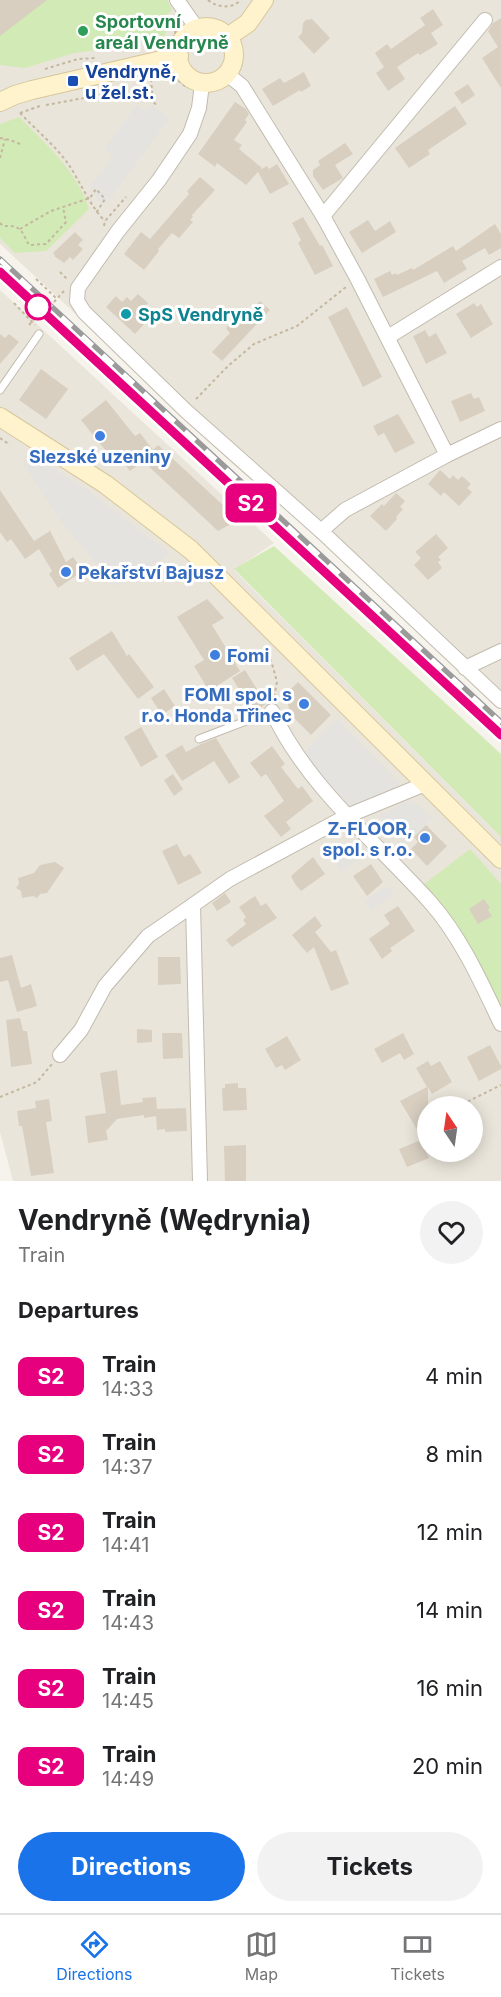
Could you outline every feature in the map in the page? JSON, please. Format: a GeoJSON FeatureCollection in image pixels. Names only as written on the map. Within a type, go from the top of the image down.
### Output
{"type":"FeatureCollection","features":[{"type":"Feature","properties":{"kind":"main road"},"geometry":{"type":"LineString","coordinates":[[229,36],[248,23],[264,0]]}},
{"type":"Feature","properties":{"kind":"main road"},"geometry":{"type":"LineString","coordinates":[[12,103],[172,50],[180,44],[186,34],[196,27],[205,25],[214,26],[229,36],[234,47],[234,59],[227,74],[213,83],[195,87],[172,50]]}},
{"type":"Feature","properties":{"kind":"main road"},"geometry":{"type":"LineString","coordinates":[[0,417],[105,484],[191,550],[501,859]]}},
{"type":"Feature","properties":{"kind":"street"},"geometry":{"type":"LineString","coordinates":[[181,5],[196,27]]}},
{"type":"Feature","properties":{"kind":"street"},"geometry":{"type":"LineString","coordinates":[[323,216],[484,20]]}},
{"type":"Feature","properties":{"kind":"street"},"geometry":{"type":"LineString","coordinates":[[227,74],[242,86],[323,216],[388,337],[447,455]]}},
{"type":"Feature","properties":{"kind":"street"},"geometry":{"type":"LineString","coordinates":[[195,87],[200,108],[190,134],[159,180],[118,231],[78,288],[77,301],[84,312],[186,411],[321,531],[501,701]]}},
{"type":"Feature","properties":{"kind":"street"},"geometry":{"type":"LineString","coordinates":[[388,337],[501,267]]}},
{"type":"Feature","properties":{"kind":"street"},"geometry":{"type":"LineString","coordinates":[[321,531],[345,510],[447,455],[501,429]]}},
{"type":"Feature","properties":{"kind":"street"},"geometry":{"type":"LineString","coordinates":[[465,668],[501,651]]}},
{"type":"Feature","properties":{"kind":"street"},"geometry":{"type":"LineString","coordinates":[[272,711],[279,726],[312,774],[347,816],[438,912],[463,946],[501,1024]]}},
{"type":"Feature","properties":{"kind":"street"},"geometry":{"type":"LineString","coordinates":[[60,1055],[81,1030],[105,986],[148,936],[230,879],[347,816],[425,784]]}},
{"type":"Feature","properties":{"kind":"street"},"geometry":{"type":"LineString","coordinates":[[193,905],[200,1181]]}},
{"type":"Feature","properties":{"kind":"lane"},"geometry":{"type":"LineString","coordinates":[[0,390],[39,334]]}},
{"type":"Feature","properties":{"kind":"lane"},"geometry":{"type":"LineString","coordinates":[[199,739],[272,711]]}},
{"type":"Feature","properties":{"kind":"path"},"geometry":{"type":"LineString","coordinates":[[208,0],[213,4],[230,7],[241,0]]}},
{"type":"Feature","properties":{"kind":"path"},"geometry":{"type":"LineString","coordinates":[[172,50],[177,26],[174,18],[181,5]]}},
{"type":"Feature","properties":{"kind":"path"},"geometry":{"type":"LineString","coordinates":[[164,76],[174,77],[195,87]]}},
{"type":"Feature","properties":{"kind":"path"},"geometry":{"type":"LineString","coordinates":[[157,77],[150,78],[153,102],[158,106]]}},
{"type":"Feature","properties":{"kind":"path"},"geometry":{"type":"LineString","coordinates":[[12,103],[43,105],[106,94],[123,85]]}},
{"type":"Feature","properties":{"kind":"path"},"geometry":{"type":"LineString","coordinates":[[12,103],[68,163],[90,198],[96,213],[105,221],[122,200]]}},
{"type":"Feature","properties":{"kind":"path"},"geometry":{"type":"LineString","coordinates":[[0,138],[20,144]]}},
{"type":"Feature","properties":{"kind":"path"},"geometry":{"type":"LineString","coordinates":[[0,158],[5,139]]}},
{"type":"Feature","properties":{"kind":"path"},"geometry":{"type":"LineString","coordinates":[[20,229],[51,211],[90,198],[96,189],[105,199],[96,213]]}},
{"type":"Feature","properties":{"kind":"path"},"geometry":{"type":"LineString","coordinates":[[0,223],[3,226],[15,225],[29,244],[46,244],[66,222],[63,207]]}},
{"type":"Feature","properties":{"kind":"path"},"geometry":{"type":"LineString","coordinates":[[60,272],[70,282]]}},
{"type":"Feature","properties":{"kind":"path"},"geometry":{"type":"LineString","coordinates":[[186,411],[228,366],[254,344],[297,326],[357,278]]}},
{"type":"Feature","properties":{"kind":"path"},"geometry":{"type":"LineString","coordinates":[[36,279],[57,299],[54,302]]}},
{"type":"Feature","properties":{"kind":"path"},"geometry":{"type":"LineString","coordinates":[[14,303],[31,320]]}},
{"type":"Feature","properties":{"kind":"path"},"geometry":{"type":"LineString","coordinates":[[30,325],[37,316]]}},
{"type":"Feature","properties":{"kind":"path"},"geometry":{"type":"LineString","coordinates":[[0,438],[10,445]]}},
{"type":"Feature","properties":{"kind":"path"},"geometry":{"type":"LineString","coordinates":[[237,501],[240,504],[255,488]]}},
{"type":"Feature","properties":{"kind":"path"},"geometry":{"type":"LineString","coordinates":[[268,648],[277,682],[272,711]]}},
{"type":"Feature","properties":{"kind":"path"},"geometry":{"type":"LineString","coordinates":[[0,1097],[37,1082],[60,1055]]}},
{"type":"Feature","properties":{"kind":"path"},"geometry":{"type":"LineString","coordinates":[[480,1096],[501,1086]]}},
{"type":"Feature","properties":{"kind":"shaded area"},"geometry":{"type":"Polygon","coordinates":[[[0,0],[501,0],[501,707],[0,244],[0,0]]]}},
{"type":"Feature","properties":{"kind":"shaded area"},"geometry":{"type":"Polygon","coordinates":[[[137,105],[146,112],[151,105],[170,118],[105,205],[98,200],[90,187],[113,156],[104,149],[137,105]]]}},
{"type":"Feature","properties":{"kind":"shaded area"},"geometry":{"type":"Polygon","coordinates":[[[0,290],[274,543],[234,570],[501,837],[501,1181],[13,1181],[0,1132],[0,290]]]}},
{"type":"Feature","properties":{"kind":"shaded area"},"geometry":{"type":"Polygon","coordinates":[[[27,452],[86,489],[170,554],[117,587],[62,523],[23,464],[27,452]]]}},
{"type":"Feature","properties":{"kind":"shaded area"},"geometry":{"type":"Polygon","coordinates":[[[337,719],[400,783],[394,792],[351,808],[303,753],[337,719]]]}},
{"type":"Feature","properties":{"kind":"shaded area"},"geometry":{"type":"Polygon","coordinates":[[[411,800],[433,818],[405,845],[379,815],[411,800]]]}},
{"type":"Feature","properties":{"kind":"shaded area"},"geometry":{"type":"Polygon","coordinates":[[[361,843],[368,852],[341,872],[335,863],[361,843]]]}},
{"type":"Feature","properties":{"kind":"shaded area"},"geometry":{"type":"Polygon","coordinates":[[[387,885],[394,894],[371,911],[364,901],[387,885]]]}},
{"type":"Feature","properties":{"kind":"green space","name":"Sportovní areál Vendryně"},"geometry":{"type":"Polygon","coordinates":[[[0,0],[167,0],[172,10],[167,15],[169,25],[164,37],[120,47],[74,53],[25,68],[0,65],[0,0]]]}},
{"type":"Feature","properties":{"kind":"green space"},"geometry":{"type":"Polygon","coordinates":[[[19,117],[69,170],[84,195],[89,209],[46,251],[15,253],[0,238],[0,124],[19,117]]]}},
{"type":"Feature","properties":{"kind":"green space"},"geometry":{"type":"Polygon","coordinates":[[[274,546],[501,754],[501,837],[234,569],[274,546]]]}},
{"type":"Feature","properties":{"kind":"green space"},"geometry":{"type":"Polygon","coordinates":[[[470,849],[501,884],[501,1017],[423,885],[470,849]]]}},
{"type":"Feature","properties":{"kind":"building"},"geometry":{"type":"Polygon","coordinates":[[[0,0],[47,0],[0,36],[0,0]]]}},
{"type":"Feature","properties":{"kind":"building"},"geometry":{"type":"Polygon","coordinates":[[[433,9],[443,25],[431,33],[438,44],[420,55],[418,53],[397,67],[405,79],[388,91],[376,73],[384,67],[375,53],[387,44],[391,49],[425,25],[420,18],[433,9]]]}},
{"type":"Feature","properties":{"kind":"building"},"geometry":{"type":"Polygon","coordinates":[[[501,18],[501,88],[482,58],[498,47],[488,31],[493,23],[501,18]]]}},
{"type":"Feature","properties":{"kind":"building"},"geometry":{"type":"Polygon","coordinates":[[[312,19],[330,38],[314,54],[298,37],[302,33],[303,23],[312,19]]]}},
{"type":"Feature","properties":{"kind":"building"},"geometry":{"type":"Polygon","coordinates":[[[304,72],[311,86],[273,106],[262,89],[280,78],[284,83],[304,72]]]}},
{"type":"Feature","properties":{"kind":"building"},"geometry":{"type":"Polygon","coordinates":[[[468,84],[475,95],[462,104],[454,93],[468,84]]]}},
{"type":"Feature","properties":{"kind":"building"},"geometry":{"type":"Polygon","coordinates":[[[235,102],[246,109],[249,114],[245,120],[247,122],[234,140],[242,145],[239,149],[262,168],[260,170],[267,166],[269,169],[277,164],[289,184],[270,194],[258,172],[246,185],[217,163],[215,167],[198,154],[235,102]]]}},
{"type":"Feature","properties":{"kind":"building"},"geometry":{"type":"Polygon","coordinates":[[[455,106],[467,124],[428,150],[430,154],[409,168],[395,148],[455,106]]]}},
{"type":"Feature","properties":{"kind":"building"},"geometry":{"type":"Polygon","coordinates":[[[345,143],[353,154],[335,165],[343,178],[323,190],[313,176],[313,170],[320,165],[318,161],[345,143]]]}},
{"type":"Feature","properties":{"kind":"building"},"geometry":{"type":"Polygon","coordinates":[[[200,177],[215,190],[192,215],[190,220],[193,222],[179,238],[172,233],[144,270],[124,254],[141,232],[150,239],[189,194],[187,191],[200,177]]]}},
{"type":"Feature","properties":{"kind":"building"},"geometry":{"type":"Polygon","coordinates":[[[303,217],[333,266],[315,275],[298,243],[301,240],[292,223],[303,217]]]}},
{"type":"Feature","properties":{"kind":"building"},"geometry":{"type":"Polygon","coordinates":[[[368,220],[375,231],[390,221],[396,232],[362,253],[349,232],[368,220]]]}},
{"type":"Feature","properties":{"kind":"building"},"geometry":{"type":"Polygon","coordinates":[[[495,224],[501,234],[501,248],[489,255],[485,248],[462,261],[467,269],[444,283],[437,271],[383,297],[374,279],[390,271],[392,275],[396,273],[397,275],[412,268],[413,270],[453,246],[456,251],[495,224]]]}},
{"type":"Feature","properties":{"kind":"building"},"geometry":{"type":"Polygon","coordinates":[[[75,232],[83,240],[78,245],[83,249],[73,260],[70,257],[64,263],[53,253],[75,232]]]}},
{"type":"Feature","properties":{"kind":"building","name":"SpS Vendryně"},"geometry":{"type":"Polygon","coordinates":[[[138,294],[148,303],[137,316],[145,323],[135,334],[106,307],[116,296],[122,302],[127,297],[131,301],[138,294]]]}},
{"type":"Feature","properties":{"kind":"building"},"geometry":{"type":"Polygon","coordinates":[[[260,301],[270,310],[222,361],[212,352],[230,333],[226,328],[238,316],[242,320],[260,301]]]}},
{"type":"Feature","properties":{"kind":"building"},"geometry":{"type":"Polygon","coordinates":[[[474,303],[477,307],[481,304],[493,324],[471,338],[456,314],[474,303]]]}},
{"type":"Feature","properties":{"kind":"building"},"geometry":{"type":"Polygon","coordinates":[[[347,307],[382,377],[363,387],[328,317],[347,307]]]}},
{"type":"Feature","properties":{"kind":"building"},"geometry":{"type":"Polygon","coordinates":[[[425,330],[429,337],[436,333],[447,353],[426,364],[413,336],[425,330]]]}},
{"type":"Feature","properties":{"kind":"building"},"geometry":{"type":"Polygon","coordinates":[[[0,334],[5,338],[9,334],[19,342],[0,364],[0,334]]]}},
{"type":"Feature","properties":{"kind":"building"},"geometry":{"type":"Polygon","coordinates":[[[41,369],[68,389],[46,419],[19,400],[41,369]]]}},
{"type":"Feature","properties":{"kind":"building"},"geometry":{"type":"Polygon","coordinates":[[[471,393],[474,399],[479,397],[485,411],[460,422],[451,401],[471,393]]]}},
{"type":"Feature","properties":{"kind":"building"},"geometry":{"type":"Polygon","coordinates":[[[106,400],[135,436],[140,433],[153,450],[158,445],[239,520],[218,531],[143,461],[130,471],[116,453],[111,457],[81,420],[106,400]]]}},
{"type":"Feature","properties":{"kind":"building"},"geometry":{"type":"Polygon","coordinates":[[[398,414],[415,443],[395,453],[384,433],[378,436],[373,426],[398,414]]]}},
{"type":"Feature","properties":{"kind":"building"},"geometry":{"type":"Polygon","coordinates":[[[440,470],[450,479],[453,475],[458,480],[462,476],[471,484],[467,488],[472,492],[459,506],[444,492],[441,496],[428,484],[440,470]]]}},
{"type":"Feature","properties":{"kind":"building"},"geometry":{"type":"Polygon","coordinates":[[[0,490],[34,541],[50,531],[66,562],[73,557],[83,571],[58,588],[49,574],[52,571],[39,549],[25,559],[11,539],[7,542],[0,532],[0,490]]]}},
{"type":"Feature","properties":{"kind":"building"},"geometry":{"type":"Polygon","coordinates":[[[396,493],[405,501],[400,507],[403,509],[386,531],[370,516],[396,493]]]}},
{"type":"Feature","properties":{"kind":"building"},"geometry":{"type":"Polygon","coordinates":[[[436,534],[448,548],[438,557],[442,568],[428,580],[414,565],[421,558],[415,552],[436,534]]]}},
{"type":"Feature","properties":{"kind":"building","name":"Fomi"},"geometry":{"type":"Polygon","coordinates":[[[207,599],[224,618],[212,625],[240,671],[209,691],[194,666],[204,660],[177,617],[207,599]]]}},
{"type":"Feature","properties":{"kind":"building"},"geometry":{"type":"Polygon","coordinates":[[[112,631],[127,656],[129,654],[154,687],[138,699],[104,654],[77,671],[69,658],[112,631]]]}},
{"type":"Feature","properties":{"kind":"building"},"geometry":{"type":"Polygon","coordinates":[[[245,670],[266,704],[253,712],[232,678],[245,670]]]}},
{"type":"Feature","properties":{"kind":"building","name":"FOMI spol. s r.o. Honda Třinec"},"geometry":{"type":"Polygon","coordinates":[[[298,682],[331,715],[311,735],[290,714],[286,694],[298,682]]]}},
{"type":"Feature","properties":{"kind":"building"},"geometry":{"type":"Polygon","coordinates":[[[164,689],[175,706],[162,715],[151,698],[164,689]]]}},
{"type":"Feature","properties":{"kind":"building"},"geometry":{"type":"Polygon","coordinates":[[[141,727],[158,757],[141,767],[124,737],[141,727]]]}},
{"type":"Feature","properties":{"kind":"building"},"geometry":{"type":"Polygon","coordinates":[[[216,738],[240,777],[229,784],[214,761],[182,781],[165,755],[182,745],[186,752],[216,738]]]}},
{"type":"Feature","properties":{"kind":"building"},"geometry":{"type":"Polygon","coordinates":[[[272,746],[285,764],[281,767],[298,789],[302,786],[313,801],[286,822],[291,829],[281,837],[264,816],[284,801],[266,774],[261,777],[250,763],[272,746]]]}},
{"type":"Feature","properties":{"kind":"building"},"geometry":{"type":"Polygon","coordinates":[[[173,774],[183,789],[174,796],[164,780],[173,774]]]}},
{"type":"Feature","properties":{"kind":"building"},"geometry":{"type":"Polygon","coordinates":[[[426,825],[447,846],[427,866],[411,849],[418,842],[414,837],[426,825]]]}},
{"type":"Feature","properties":{"kind":"building"},"geometry":{"type":"Polygon","coordinates":[[[177,844],[184,857],[190,854],[202,873],[178,885],[162,851],[177,844]]]}},
{"type":"Feature","properties":{"kind":"building"},"geometry":{"type":"Polygon","coordinates":[[[313,857],[325,874],[301,891],[291,876],[313,857]]]}},
{"type":"Feature","properties":{"kind":"building"},"geometry":{"type":"Polygon","coordinates":[[[55,862],[64,868],[47,893],[40,894],[37,898],[33,896],[22,898],[21,891],[16,888],[19,884],[18,878],[34,873],[40,865],[55,862]]]}},
{"type":"Feature","properties":{"kind":"building"},"geometry":{"type":"Polygon","coordinates":[[[371,864],[383,882],[367,896],[353,876],[371,864]]]}},
{"type":"Feature","properties":{"kind":"building"},"geometry":{"type":"Polygon","coordinates":[[[225,893],[231,902],[217,911],[212,903],[225,893]]]}},
{"type":"Feature","properties":{"kind":"building"},"geometry":{"type":"Polygon","coordinates":[[[255,896],[261,906],[266,903],[277,918],[232,947],[226,940],[246,924],[243,920],[246,917],[239,907],[255,896]]]}},
{"type":"Feature","properties":{"kind":"building"},"geometry":{"type":"Polygon","coordinates":[[[484,899],[492,916],[478,924],[469,909],[484,899]]]}},
{"type":"Feature","properties":{"kind":"building"},"geometry":{"type":"Polygon","coordinates":[[[398,906],[415,931],[390,948],[392,951],[382,959],[369,939],[390,924],[384,915],[398,906]]]}},
{"type":"Feature","properties":{"kind":"building"},"geometry":{"type":"Polygon","coordinates":[[[315,916],[322,926],[315,932],[331,952],[336,950],[349,984],[331,991],[314,947],[307,953],[292,935],[315,916]]]}},
{"type":"Feature","properties":{"kind":"building"},"geometry":{"type":"Polygon","coordinates":[[[12,955],[21,988],[31,984],[37,1006],[17,1012],[8,980],[0,982],[0,958],[12,955]]]}},
{"type":"Feature","properties":{"kind":"building"},"geometry":{"type":"Polygon","coordinates":[[[158,957],[180,957],[181,984],[158,985],[158,957]]]}},
{"type":"Feature","properties":{"kind":"building"},"geometry":{"type":"Polygon","coordinates":[[[20,1018],[23,1031],[27,1031],[32,1064],[11,1067],[6,1020],[20,1018]]]}},
{"type":"Feature","properties":{"kind":"building"},"geometry":{"type":"Polygon","coordinates":[[[137,1029],[152,1030],[152,1042],[137,1043],[137,1029]]]}},
{"type":"Feature","properties":{"kind":"building"},"geometry":{"type":"Polygon","coordinates":[[[162,1033],[182,1033],[183,1058],[163,1059],[162,1033]]]}},
{"type":"Feature","properties":{"kind":"building"},"geometry":{"type":"Polygon","coordinates":[[[403,1033],[414,1054],[404,1060],[400,1053],[382,1063],[374,1049],[403,1033]]]}},
{"type":"Feature","properties":{"kind":"building"},"geometry":{"type":"Polygon","coordinates":[[[287,1036],[301,1060],[285,1070],[282,1065],[276,1068],[265,1049],[287,1036]]]}},
{"type":"Feature","properties":{"kind":"building"},"geometry":{"type":"Polygon","coordinates":[[[490,1045],[501,1069],[479,1081],[467,1057],[490,1045]]]}},
{"type":"Feature","properties":{"kind":"building"},"geometry":{"type":"Polygon","coordinates":[[[428,1061],[431,1066],[440,1061],[452,1082],[432,1094],[428,1087],[428,1096],[417,1096],[417,1130],[400,1101],[427,1087],[416,1068],[428,1061]]]}},
{"type":"Feature","properties":{"kind":"building"},"geometry":{"type":"Polygon","coordinates":[[[117,1070],[121,1105],[143,1102],[142,1098],[156,1097],[157,1109],[186,1108],[187,1131],[157,1130],[156,1116],[144,1118],[144,1115],[117,1119],[106,1131],[108,1140],[88,1143],[85,1116],[106,1113],[100,1073],[117,1070]]]}},
{"type":"Feature","properties":{"kind":"building"},"geometry":{"type":"Polygon","coordinates":[[[238,1083],[238,1088],[246,1088],[247,1110],[223,1111],[222,1088],[225,1088],[225,1084],[238,1083]]]}},
{"type":"Feature","properties":{"kind":"building"},"geometry":{"type":"Polygon","coordinates":[[[49,1099],[52,1121],[46,1122],[54,1173],[31,1176],[17,1111],[36,1108],[35,1101],[49,1099]]]}},
{"type":"Feature","properties":{"kind":"building"},"geometry":{"type":"Polygon","coordinates":[[[417,1142],[417,1162],[419,1162],[407,1167],[399,1149],[417,1142]]]}},
{"type":"Feature","properties":{"kind":"building"},"geometry":{"type":"Polygon","coordinates":[[[246,1145],[246,1181],[225,1181],[224,1146],[246,1145]]]}},
{"type":"Feature","properties":{"kind":"railway"},"geometry":{"type":"LineString","coordinates":[[0,260],[501,723]]}},
{"type":"Feature","properties":{"kind":"railway"},"geometry":{"type":"LineString","coordinates":[[0,272],[22,293]]}},
{"type":"Feature","properties":{"kind":"railway"},"geometry":{"type":"LineString","coordinates":[[485,720],[501,735]]}},
{"type":"Feature","properties":{"kind":"train","name":"S2"},"geometry":{"type":"LineString","coordinates":[[0,272],[501,735]]}},
{"type":"Feature","properties":{"kind":"place","name":"Sportovní areál Vendryně"},"geometry":{"type":"Point","coordinates":[83,31]}},
{"type":"Feature","properties":{"kind":"place","name":"Vendryně, u žel.st."},"geometry":{"type":"Point","coordinates":[73,81]}},
{"type":"Feature","properties":{"kind":"place","name":"SpS Vendryně"},"geometry":{"type":"Point","coordinates":[126,314]}},
{"type":"Feature","properties":{"kind":"place","name":"Slezské uzeniny"},"geometry":{"type":"Point","coordinates":[100,436]}},
{"type":"Feature","properties":{"kind":"place","name":"Pekařství Bajusz"},"geometry":{"type":"Point","coordinates":[66,572]}},
{"type":"Feature","properties":{"kind":"place","name":"Fomi"},"geometry":{"type":"Point","coordinates":[215,655]}},
{"type":"Feature","properties":{"kind":"place","name":"FOMI spol. s r.o. Honda Třinec"},"geometry":{"type":"Point","coordinates":[304,704]}},
{"type":"Feature","properties":{"kind":"place","name":"Z-FLOOR, spol. s r.o."},"geometry":{"type":"Point","coordinates":[425,838]}}]}
